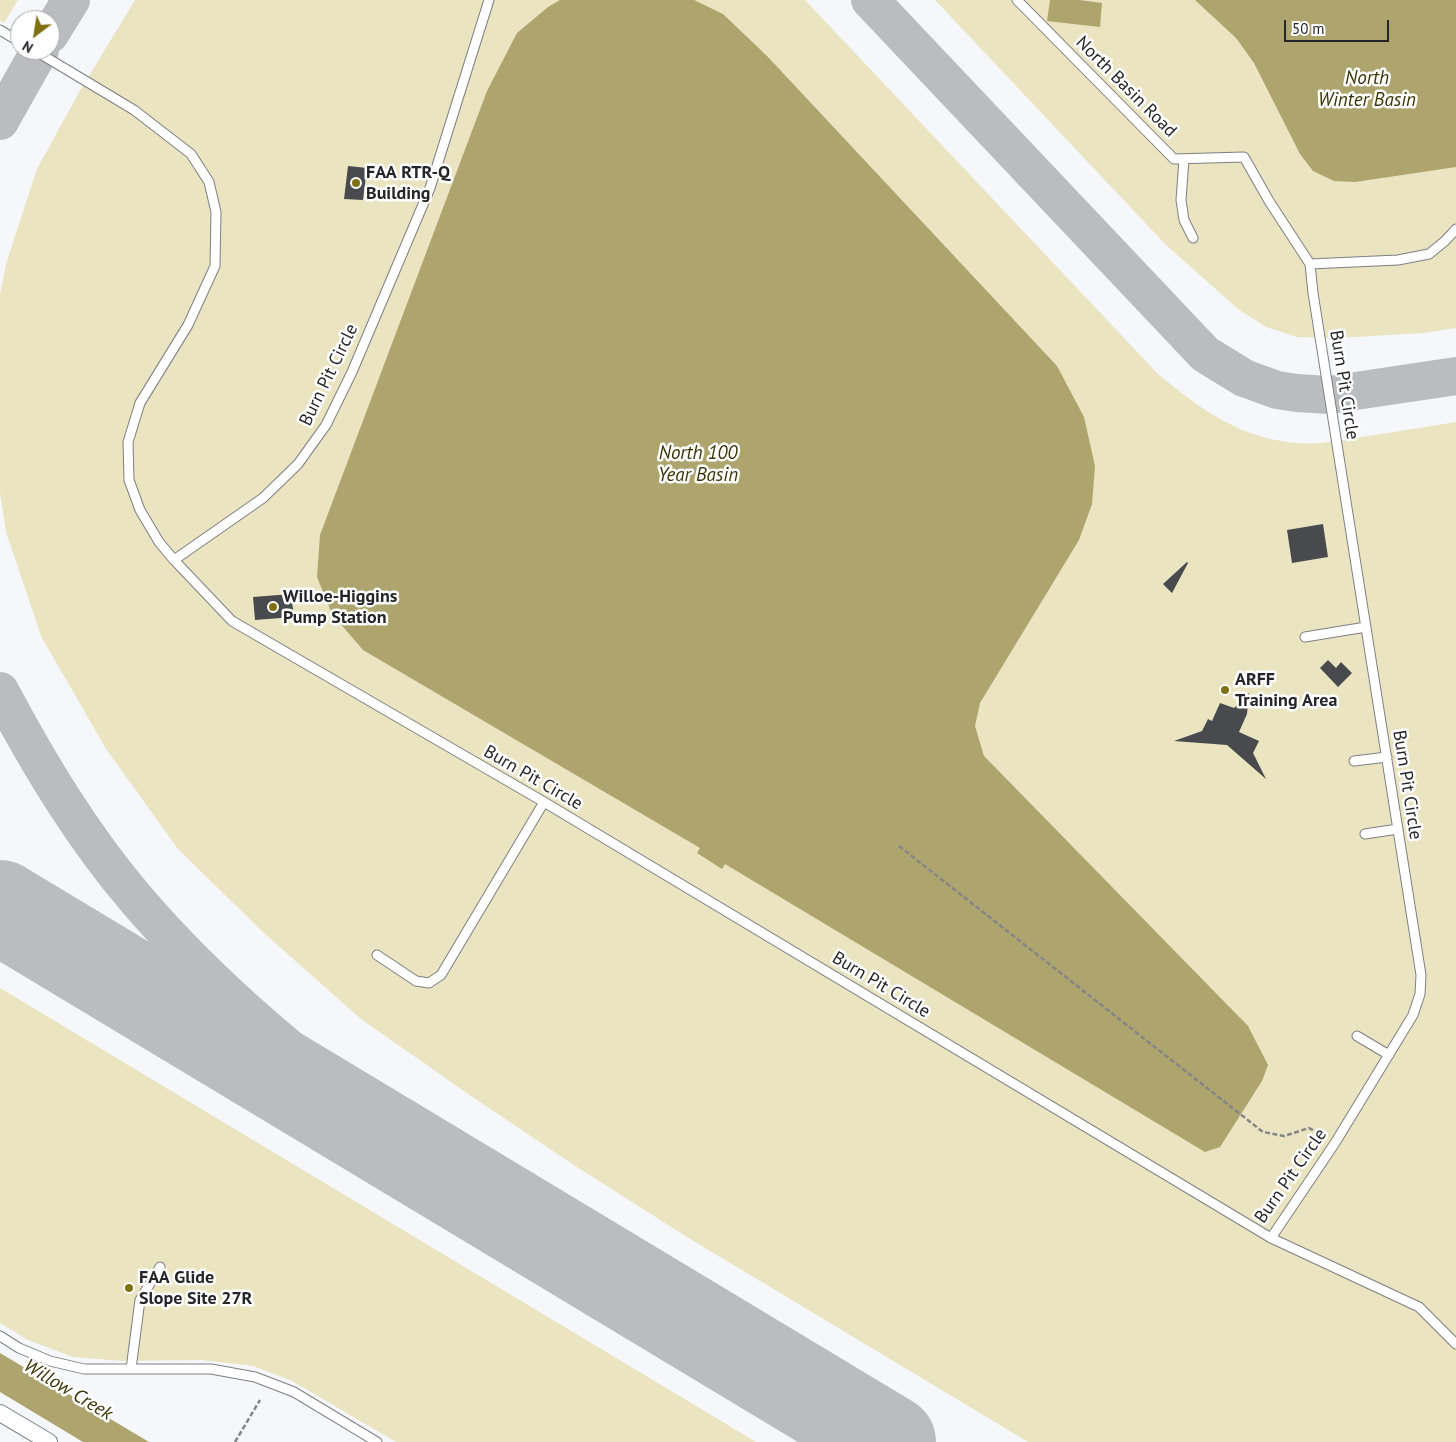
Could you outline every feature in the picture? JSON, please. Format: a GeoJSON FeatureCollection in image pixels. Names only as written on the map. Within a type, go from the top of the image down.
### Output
{"type":"FeatureCollection","features":[{"type":"Feature","properties":{"kind":"street"},"geometry":{"type":"LineString","coordinates":[[0,1413],[49,1442]]}},
{"type":"Feature","properties":{"kind":"lane","name":"Burn Pit Circle"},"geometry":{"type":"LineString","coordinates":[[489,0],[430,188],[352,372],[326,425],[298,464],[263,498],[174,560],[232,620],[544,802],[1271,1238],[1335,1143],[1413,1015],[1420,994],[1421,975],[1313,293],[1310,264]]}},
{"type":"Feature","properties":{"kind":"lane","name":"North Basin Road"},"geometry":{"type":"LineString","coordinates":[[1017,0],[1174,159],[1244,157],[1310,264]]}},
{"type":"Feature","properties":{"kind":"lane"},"geometry":{"type":"LineString","coordinates":[[51,60],[134,110],[191,154],[209,182],[216,212],[215,266],[188,325],[140,403],[128,442],[129,480],[140,510],[158,542],[174,560]]}},
{"type":"Feature","properties":{"kind":"lane"},"geometry":{"type":"LineString","coordinates":[[1184,159],[1181,200],[1184,220],[1193,238]]}},
{"type":"Feature","properties":{"kind":"lane"},"geometry":{"type":"LineString","coordinates":[[1310,264],[1398,260],[1429,254],[1456,229]]}},
{"type":"Feature","properties":{"kind":"lane"},"geometry":{"type":"LineString","coordinates":[[1305,637],[1366,627]]}},
{"type":"Feature","properties":{"kind":"lane"},"geometry":{"type":"LineString","coordinates":[[1354,761],[1386,757]]}},
{"type":"Feature","properties":{"kind":"lane"},"geometry":{"type":"LineString","coordinates":[[377,956],[416,981],[429,983],[441,975],[544,802]]}},
{"type":"Feature","properties":{"kind":"lane"},"geometry":{"type":"LineString","coordinates":[[1365,834],[1398,829]]}},
{"type":"Feature","properties":{"kind":"lane"},"geometry":{"type":"LineString","coordinates":[[1357,1036],[1389,1055]]}},
{"type":"Feature","properties":{"kind":"lane"},"geometry":{"type":"LineString","coordinates":[[1271,1238],[1419,1307],[1456,1344]]}},
{"type":"Feature","properties":{"kind":"lane"},"geometry":{"type":"LineString","coordinates":[[131,1369],[140,1300],[160,1268]]}},
{"type":"Feature","properties":{"kind":"lane"},"geometry":{"type":"LineString","coordinates":[[0,1336],[19,1348],[50,1361],[84,1369],[211,1369],[255,1377],[294,1392],[377,1442]]}},
{"type":"Feature","properties":{"kind":"path"},"geometry":{"type":"LineString","coordinates":[[899,846],[1263,1132],[1284,1136],[1309,1128],[1335,1143]]}},
{"type":"Feature","properties":{"kind":"path"},"geometry":{"type":"LineString","coordinates":[[235,1442],[260,1400]]}},
{"type":"Feature","properties":{"kind":"shaded area"},"geometry":{"type":"Polygon","coordinates":[[[0,0],[18,0],[10,10],[4,23],[0,20],[0,0]]]}},
{"type":"Feature","properties":{"kind":"shaded area"},"geometry":{"type":"Polygon","coordinates":[[[135,0],[805,0],[1158,374],[1206,410],[1240,429],[1277,440],[1298,443],[1338,441],[1456,422],[1456,1442],[1028,1442],[687,1237],[580,1169],[471,1096],[361,1019],[266,935],[178,849],[106,749],[41,636],[6,532],[0,493],[0,295],[6,264],[37,169],[78,94],[135,0]]]}},
{"type":"Feature","properties":{"kind":"shaded area"},"geometry":{"type":"Polygon","coordinates":[[[935,0],[1456,0],[1456,328],[1423,333],[1338,338],[1297,337],[1266,327],[1238,309],[1166,245],[935,0]]]}},
{"type":"Feature","properties":{"kind":"shaded area"},"geometry":{"type":"Polygon","coordinates":[[[0,988],[756,1442],[396,1442],[292,1381],[253,1366],[201,1360],[122,1361],[73,1357],[28,1340],[0,1323],[0,988]]]}},
{"type":"Feature","properties":{"kind":"water","name":"North 100 Year Basin"},"geometry":{"type":"Polygon","coordinates":[[[560,0],[694,0],[723,14],[767,56],[1057,366],[1084,417],[1095,466],[1092,504],[1079,540],[980,703],[975,726],[984,756],[1248,1026],[1268,1065],[1262,1081],[1220,1147],[1205,1152],[725,864],[722,869],[697,853],[700,848],[363,650],[332,614],[317,577],[320,535],[487,91],[517,33],[548,7],[560,0]]]}},
{"type":"Feature","properties":{"kind":"water"},"geometry":{"type":"Polygon","coordinates":[[[1050,0],[1079,0],[1102,3],[1100,27],[1047,21],[1050,0]]]}},
{"type":"Feature","properties":{"kind":"water","name":"North Winter Basin"},"geometry":{"type":"Polygon","coordinates":[[[1195,0],[1456,0],[1456,167],[1355,182],[1334,181],[1313,171],[1300,154],[1254,63],[1236,38],[1195,0]]]}},
{"type":"Feature","properties":{"kind":"water"},"geometry":{"type":"Polygon","coordinates":[[[0,1353],[149,1442],[83,1442],[0,1392],[0,1353]]]}},
{"type":"Feature","properties":{"kind":"building","name":"FAA RTR-Q Building"},"geometry":{"type":"Polygon","coordinates":[[[348,166],[367,168],[363,200],[344,199],[348,166]]]}},
{"type":"Feature","properties":{"kind":"building"},"geometry":{"type":"Polygon","coordinates":[[[1323,524],[1328,557],[1292,563],[1287,530],[1323,524]]]}},
{"type":"Feature","properties":{"kind":"building"},"geometry":{"type":"Polygon","coordinates":[[[1188,563],[1172,593],[1163,584],[1188,563]]]}},
{"type":"Feature","properties":{"kind":"building","name":"Willoe-Higgins Pump Station"},"geometry":{"type":"Polygon","coordinates":[[[291,594],[294,617],[255,620],[253,597],[291,594]]]}},
{"type":"Feature","properties":{"kind":"building"},"geometry":{"type":"Polygon","coordinates":[[[1328,660],[1336,668],[1341,662],[1352,673],[1338,687],[1320,668],[1328,660]]]}},
{"type":"Feature","properties":{"kind":"building"},"geometry":{"type":"Polygon","coordinates":[[[1249,693],[1247,714],[1239,732],[1259,741],[1253,753],[1266,779],[1227,745],[1174,741],[1202,731],[1208,719],[1212,721],[1220,703],[1234,708],[1249,693]]]}},
{"type":"Feature","properties":{"kind":"taxiway"},"geometry":{"type":"LineString","coordinates":[[60,18],[71,0]]}},
{"type":"Feature","properties":{"kind":"taxiway"},"geometry":{"type":"LineString","coordinates":[[870,0],[1205,354],[1244,378],[1277,390],[1297,393],[1329,395],[1456,376]]}},
{"type":"Feature","properties":{"kind":"taxiway"},"geometry":{"type":"LineString","coordinates":[[0,121],[34,60]]}},
{"type":"Feature","properties":{"kind":"taxiway"},"geometry":{"type":"LineString","coordinates":[[0,691],[62,799],[97,850],[136,899],[171,938],[246,1011],[286,1046],[449,1177]]}},
{"type":"Feature","properties":{"kind":"runway"},"geometry":{"type":"LineString","coordinates":[[0,907],[889,1442]]}},
{"type":"Feature","properties":{"kind":"place","name":"FAA RTR-Q Building"},"geometry":{"type":"Point","coordinates":[356,183]}},
{"type":"Feature","properties":{"kind":"place","name":"Willoe-Higgins Pump Station"},"geometry":{"type":"Point","coordinates":[273,607]}},
{"type":"Feature","properties":{"kind":"place","name":"ARFF Training Area"},"geometry":{"type":"Point","coordinates":[1225,690]}},
{"type":"Feature","properties":{"kind":"place","name":"FAA Glide Slope Site 27R"},"geometry":{"type":"Point","coordinates":[129,1288]}},
{"type":"Feature","properties":{"kind":"water label","name":"Willow Creek"},"geometry":{"type":"Point","coordinates":[68,1390]}}]}
